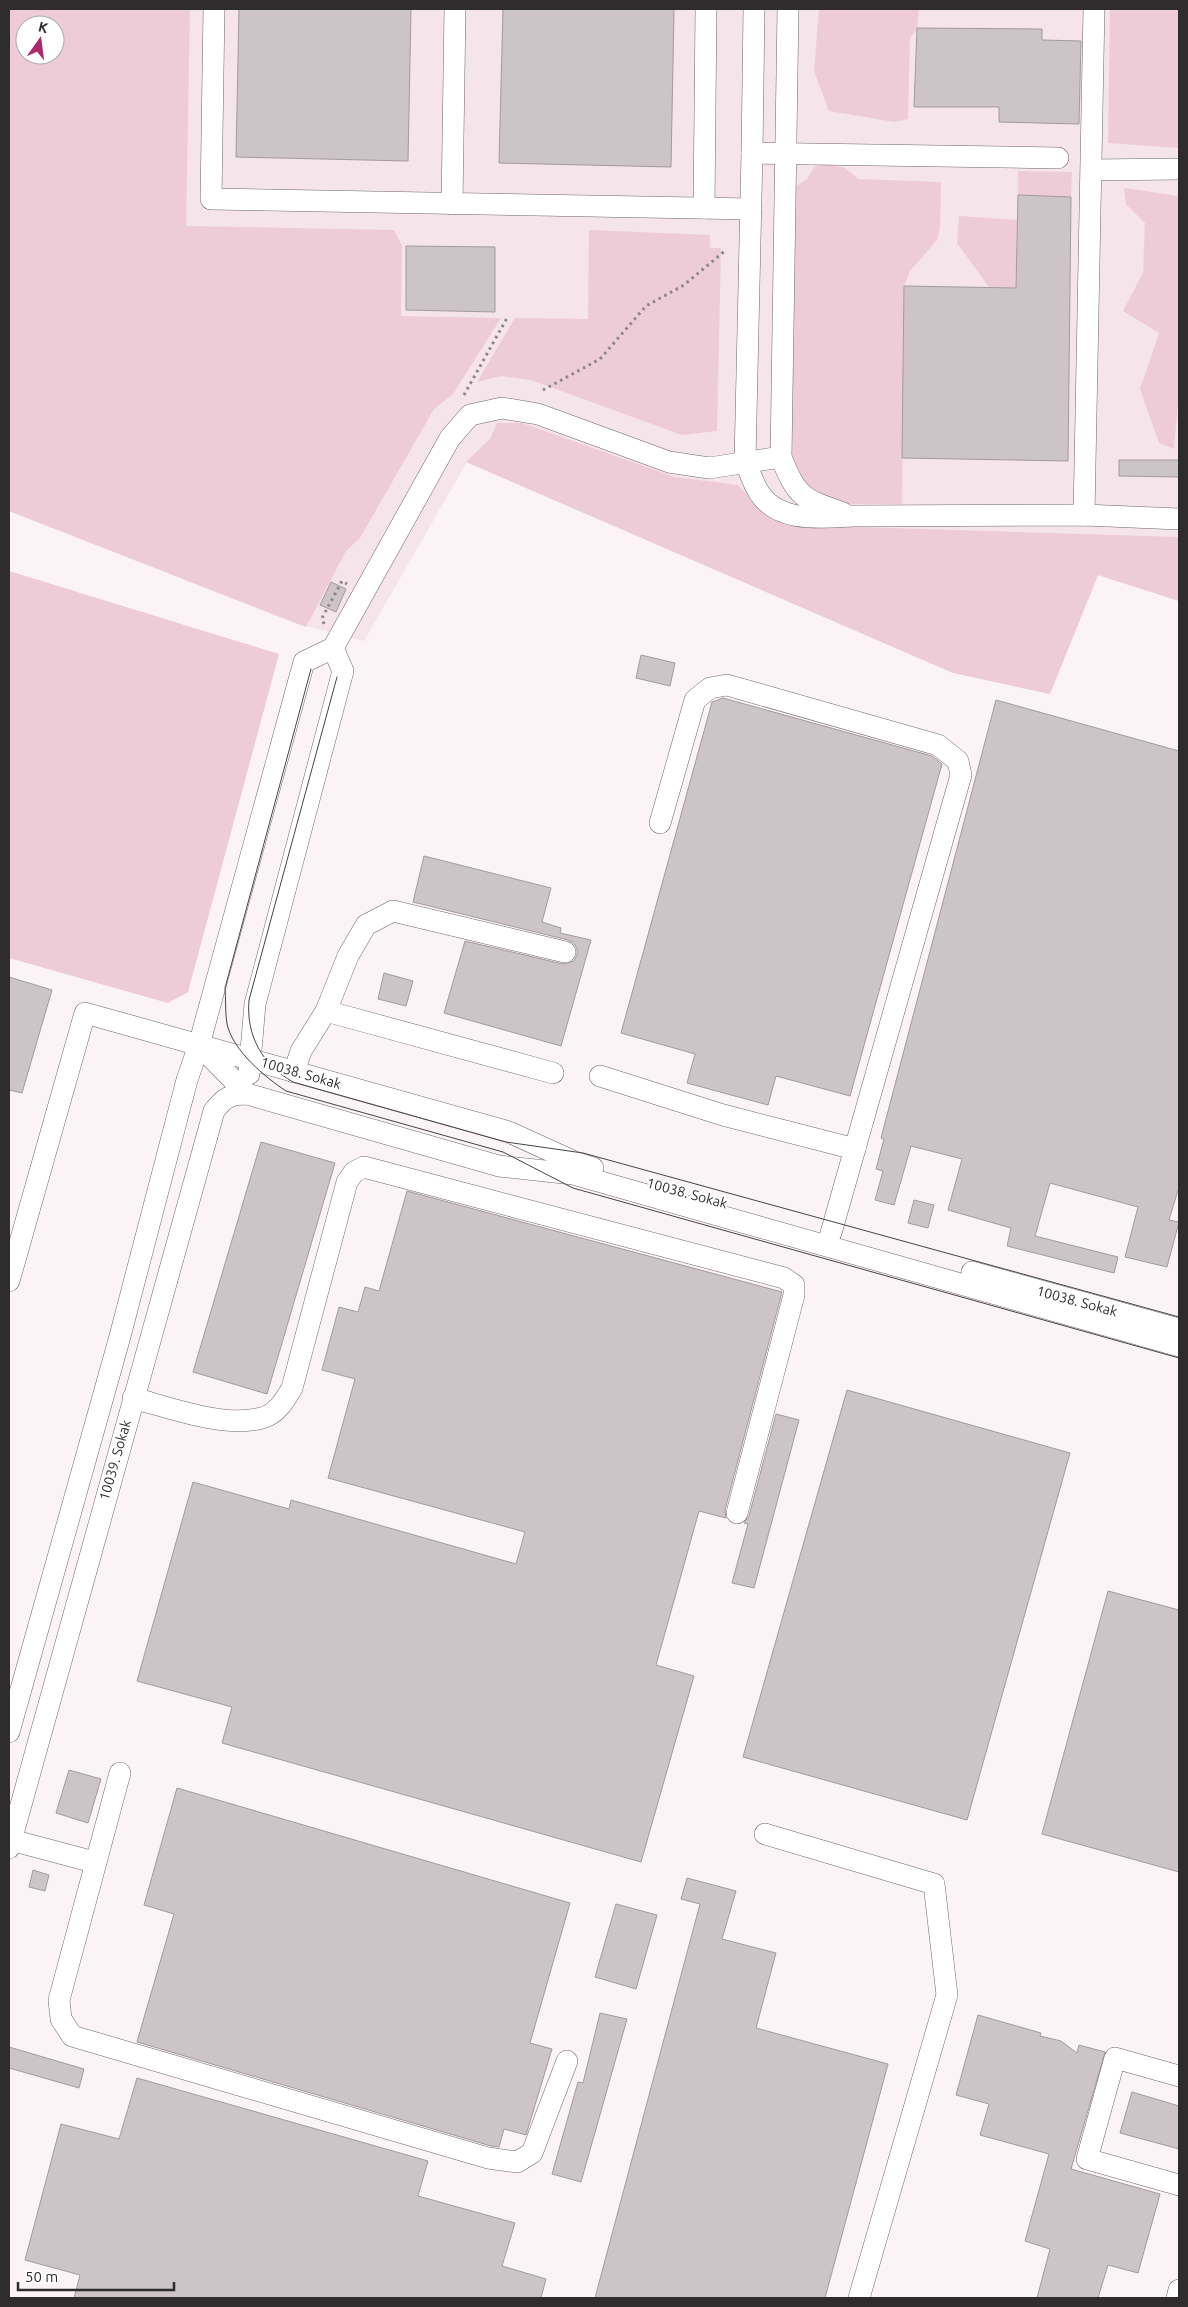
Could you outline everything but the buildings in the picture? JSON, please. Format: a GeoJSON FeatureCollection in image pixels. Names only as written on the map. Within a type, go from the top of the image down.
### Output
{"type":"FeatureCollection","features":[{"type":"Feature","properties":{"kind":"street"},"geometry":{"type":"LineString","coordinates":[[214,9],[211,199],[751,209]]}},
{"type":"Feature","properties":{"kind":"street"},"geometry":{"type":"LineString","coordinates":[[452,204],[455,9]]}},
{"type":"Feature","properties":{"kind":"street"},"geometry":{"type":"LineString","coordinates":[[704,208],[706,9]]}},
{"type":"Feature","properties":{"kind":"street"},"geometry":{"type":"LineString","coordinates":[[754,9],[744,461],[758,491],[774,508],[789,514],[813,518],[852,516],[1084,515],[1179,519]]}},
{"type":"Feature","properties":{"kind":"street"},"geometry":{"type":"LineString","coordinates":[[788,9],[781,457],[794,488],[804,498],[852,516]]}},
{"type":"Feature","properties":{"kind":"street"},"geometry":{"type":"LineString","coordinates":[[1084,515],[1094,9]]}},
{"type":"Feature","properties":{"kind":"street"},"geometry":{"type":"LineString","coordinates":[[752,153],[785,152],[1058,158]]}},
{"type":"Feature","properties":{"kind":"street"},"geometry":{"type":"LineString","coordinates":[[1092,170],[1179,169]]}},
{"type":"Feature","properties":{"kind":"street"},"geometry":{"type":"LineString","coordinates":[[247,1094],[252,1060],[255,1004],[343,671],[333,648],[450,438],[470,415],[502,408],[538,414],[669,462],[709,468],[744,461],[781,457]]}},
{"type":"Feature","properties":{"kind":"street","name":"10039. Sokak"},"geometry":{"type":"LineString","coordinates":[[9,1732],[119,1340],[186,1080],[198,1045],[304,662],[333,648]]}},
{"type":"Feature","properties":{"kind":"street"},"geometry":{"type":"LineString","coordinates":[[660,823],[695,700],[710,688],[727,685],[938,745],[958,761],[961,775],[831,1233]]}},
{"type":"Feature","properties":{"kind":"street"},"geometry":{"type":"LineString","coordinates":[[294,1072],[301,1051],[326,1011],[348,956],[366,925],[393,911],[565,952]]}},
{"type":"Feature","properties":{"kind":"street"},"geometry":{"type":"LineString","coordinates":[[326,1011],[553,1073]]}},
{"type":"Feature","properties":{"kind":"street","name":"10038. Sokak"},"geometry":{"type":"LineString","coordinates":[[9,1281],[85,1013],[509,1132],[577,1163],[1179,1329]]}},
{"type":"Feature","properties":{"kind":"street"},"geometry":{"type":"LineString","coordinates":[[198,1045],[247,1094]]}},
{"type":"Feature","properties":{"kind":"street"},"geometry":{"type":"LineString","coordinates":[[600,1076],[723,1115],[855,1149]]}},
{"type":"Feature","properties":{"kind":"street","name":"10039. Sokak"},"geometry":{"type":"LineString","coordinates":[[10,1844],[214,1111],[224,1098],[235,1094],[247,1094]]}},
{"type":"Feature","properties":{"kind":"street","name":"10038. Sokak"},"geometry":{"type":"LineString","coordinates":[[247,1094],[499,1166],[573,1174],[1179,1346]]}},
{"type":"Feature","properties":{"kind":"street"},"geometry":{"type":"LineString","coordinates":[[133,1398],[225,1421],[264,1418],[281,1406],[292,1388],[347,1182],[354,1172],[364,1167],[784,1278],[794,1286],[794,1295],[737,1513]]}},
{"type":"Feature","properties":{"kind":"street"},"geometry":{"type":"LineString","coordinates":[[120,1773],[94,1862],[59,2000],[61,2019],[72,2036],[488,2158],[517,2162],[532,2153],[567,2061]]}},
{"type":"Feature","properties":{"kind":"street"},"geometry":{"type":"LineString","coordinates":[[765,1834],[934,1884],[947,1995],[860,2298]]}},
{"type":"Feature","properties":{"kind":"street"},"geometry":{"type":"LineString","coordinates":[[10,1844],[94,1862]]}},
{"type":"Feature","properties":{"kind":"street"},"geometry":{"type":"LineString","coordinates":[[1179,2076],[1115,2058],[1087,2159],[1179,2185]]}},
{"type":"Feature","properties":{"kind":"street"},"geometry":{"type":"LineString","coordinates":[[1177,2298],[1179,2290]]}},
{"type":"Feature","properties":{"kind":"path"},"geometry":{"type":"LineString","coordinates":[[544,390],[600,359],[646,306],[684,285],[726,250]]}},
{"type":"Feature","properties":{"kind":"path"},"geometry":{"type":"LineString","coordinates":[[463,398],[507,318]]}},
{"type":"Feature","properties":{"kind":"shaded area"},"geometry":{"type":"Polygon","coordinates":[[[9,9],[1179,9],[1179,601],[1098,575],[1050,694],[953,673],[467,462],[364,641],[294,623],[9,511],[9,9]]]}},
{"type":"Feature","properties":{"kind":"shaded area"},"geometry":{"type":"Polygon","coordinates":[[[9,9],[190,9],[186,226],[394,230],[402,246],[401,316],[501,318],[453,394],[434,409],[360,538],[346,551],[306,627],[9,511],[9,9]]]}},
{"type":"Feature","properties":{"kind":"shaded area"},"geometry":{"type":"Polygon","coordinates":[[[819,9],[919,9],[917,29],[910,38],[908,119],[895,122],[829,111],[814,71],[819,9]]]}},
{"type":"Feature","properties":{"kind":"shaded area"},"geometry":{"type":"Polygon","coordinates":[[[1110,9],[1179,9],[1179,148],[1108,143],[1110,9]]]}},
{"type":"Feature","properties":{"kind":"shaded area"},"geometry":{"type":"Polygon","coordinates":[[[825,164],[845,168],[858,179],[941,182],[940,227],[937,240],[910,271],[904,286],[902,504],[840,504],[812,495],[791,458],[795,187],[807,179],[814,167],[825,164]]]}},
{"type":"Feature","properties":{"kind":"shaded area"},"geometry":{"type":"Polygon","coordinates":[[[1018,171],[1072,172],[1071,197],[1018,195],[1018,171]]]}},
{"type":"Feature","properties":{"kind":"shaded area"},"geometry":{"type":"Polygon","coordinates":[[[1124,188],[1179,196],[1179,391],[1174,449],[1159,443],[1140,389],[1159,333],[1123,311],[1143,273],[1145,223],[1126,204],[1124,188]]]}},
{"type":"Feature","properties":{"kind":"shaded area"},"geometry":{"type":"Polygon","coordinates":[[[959,216],[1017,220],[1016,288],[989,287],[957,243],[959,216]]]}},
{"type":"Feature","properties":{"kind":"shaded area"},"geometry":{"type":"Polygon","coordinates":[[[589,230],[710,235],[710,248],[721,248],[717,431],[682,435],[531,380],[501,376],[477,382],[515,318],[588,319],[589,230]]]}},
{"type":"Feature","properties":{"kind":"shaded area"},"geometry":{"type":"Polygon","coordinates":[[[497,423],[522,423],[675,477],[738,485],[767,515],[796,525],[1179,537],[1179,601],[1098,575],[1050,694],[953,673],[466,462],[490,439],[497,423]]]}},
{"type":"Feature","properties":{"kind":"shaded area"},"geometry":{"type":"Polygon","coordinates":[[[9,571],[279,654],[188,992],[168,1003],[9,958],[9,571]]]}},
{"type":"Feature","properties":{"kind":"tram line"},"geometry":{"type":"LineString","coordinates":[[311,669],[225,988],[226,1020],[230,1034],[243,1053],[269,1078],[286,1091],[503,1152],[573,1188],[1179,1358]]}},
{"type":"Feature","properties":{"kind":"tram line"},"geometry":{"type":"LineString","coordinates":[[337,677],[249,1000],[250,1025],[253,1037],[265,1058],[282,1075],[293,1082],[506,1142],[583,1153],[1179,1317]]}}]}
